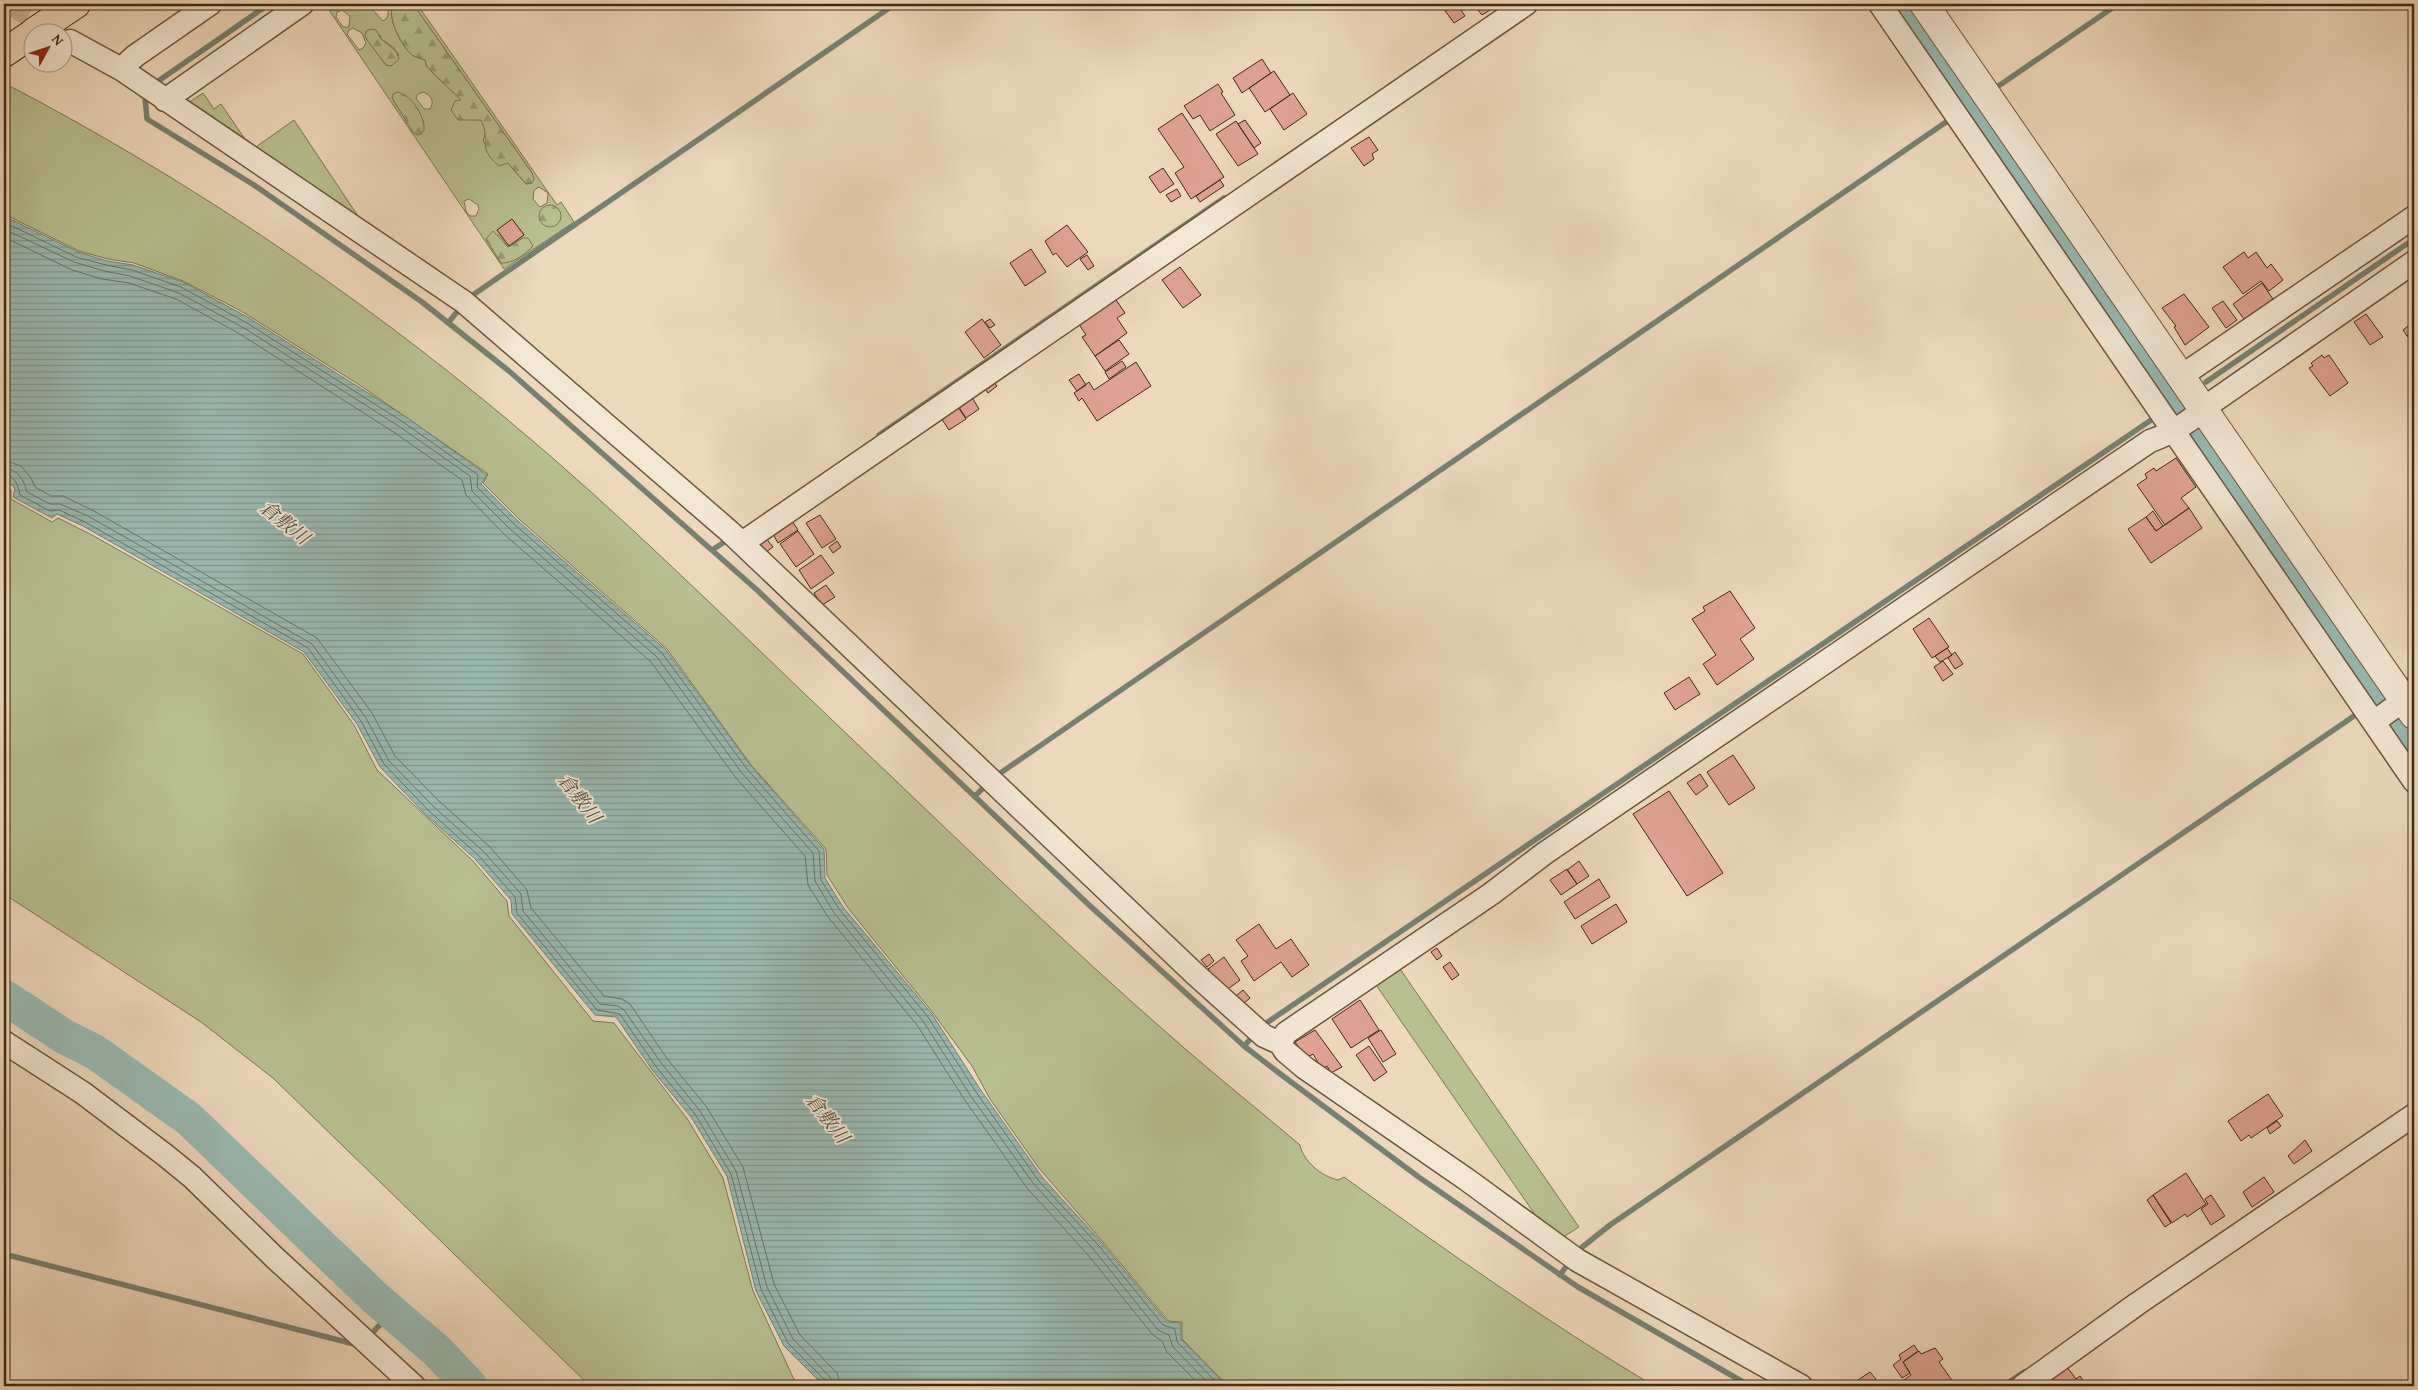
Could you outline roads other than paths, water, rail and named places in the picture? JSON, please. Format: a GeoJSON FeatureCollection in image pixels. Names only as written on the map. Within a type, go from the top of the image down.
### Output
{"type":"FeatureCollection","features":[{"type":"Feature","properties":{"kind":"highway"},"geometry":{"type":"LineString","coordinates":[[49,22],[76,4]]}},
{"type":"Feature","properties":{"kind":"highway"},"geometry":{"type":"LineString","coordinates":[[4,53],[22,41]]}},
{"type":"Feature","properties":{"kind":"street"},"geometry":{"type":"LineString","coordinates":[[121,69],[135,56],[210,4]]}},
{"type":"Feature","properties":{"kind":"street"},"geometry":{"type":"LineString","coordinates":[[155,93],[302,4]]}},
{"type":"Feature","properties":{"kind":"street"},"geometry":{"type":"LineString","coordinates":[[736,538],[1526,4]]}},
{"type":"Feature","properties":{"kind":"street"},"geometry":{"type":"LineString","coordinates":[[1880,4],[1978,118],[2180,377],[2178,419],[2393,713]]}},
{"type":"Feature","properties":{"kind":"street"},"geometry":{"type":"LineString","coordinates":[[1924,4],[1978,118],[2178,419],[2393,713],[2414,781]]}},
{"type":"Feature","properties":{"kind":"street"},"geometry":{"type":"LineString","coordinates":[[72,42],[121,69],[464,302],[736,538],[1048,836],[1266,1035],[1305,1068],[1466,1179],[1572,1257],[1801,1386]]}},
{"type":"Feature","properties":{"kind":"street"},"geometry":{"type":"LineString","coordinates":[[2180,377],[2414,217]]}},
{"type":"Feature","properties":{"kind":"street"},"geometry":{"type":"LineString","coordinates":[[1266,1035],[1286,1034],[1491,894],[1545,853],[2150,442],[2178,419],[2414,262]]}},
{"type":"Feature","properties":{"kind":"street"},"geometry":{"type":"LineString","coordinates":[[4,1042],[83,1093],[165,1154],[192,1177],[274,1257],[414,1386]]}},
{"type":"Feature","properties":{"kind":"street"},"geometry":{"type":"LineString","coordinates":[[2023,1386],[2137,1304],[2414,1115]]}},
{"type":"Feature","properties":{"kind":"water","name":"倉敷川"},"geometry":{"type":"Polygon","coordinates":[[[4,216],[78,252],[107,261],[133,265],[183,282],[249,318],[406,417],[487,475],[481,484],[518,521],[666,650],[751,766],[824,849],[825,878],[843,907],[932,1014],[980,1089],[1042,1177],[1102,1243],[1167,1322],[1181,1323],[1181,1339],[1227,1386],[824,1386],[784,1346],[756,1291],[727,1176],[691,1117],[653,1071],[616,1017],[595,1015],[512,914],[511,900],[475,859],[425,814],[380,767],[357,724],[304,652],[83,526],[57,514],[52,518],[13,497],[15,488],[4,479],[4,216]]]}},
{"type":"Feature","properties":{"kind":"waterway"},"geometry":{"type":"LineString","coordinates":[[154,84],[269,4]]}},
{"type":"Feature","properties":{"kind":"waterway"},"geometry":{"type":"LineString","coordinates":[[470,297],[895,4]]}},
{"type":"Feature","properties":{"kind":"waterway"},"geometry":{"type":"LineString","coordinates":[[1895,4],[2414,757]]}},
{"type":"Feature","properties":{"kind":"waterway"},"geometry":{"type":"LineString","coordinates":[[1997,87],[2118,4]]}},
{"type":"Feature","properties":{"kind":"waterway"},"geometry":{"type":"LineString","coordinates":[[147,94],[145,97],[147,119],[254,185],[422,302],[509,371],[757,590],[1088,904],[1244,1046],[1420,1178],[1578,1287],[1750,1386]]}},
{"type":"Feature","properties":{"kind":"waterway"},"geometry":{"type":"LineString","coordinates":[[1960,112],[1972,104]]}},
{"type":"Feature","properties":{"kind":"waterway"},"geometry":{"type":"LineString","coordinates":[[996,776],[1949,120]]}},
{"type":"Feature","properties":{"kind":"waterway"},"geometry":{"type":"LineString","coordinates":[[879,435],[1224,198]]}},
{"type":"Feature","properties":{"kind":"waterway"},"geometry":{"type":"LineString","coordinates":[[2206,382],[2414,239]]}},
{"type":"Feature","properties":{"kind":"waterway"},"geometry":{"type":"LineString","coordinates":[[448,323],[461,307]]}},
{"type":"Feature","properties":{"kind":"waterway"},"geometry":{"type":"LineString","coordinates":[[2164,410],[2177,402]]}},
{"type":"Feature","properties":{"kind":"waterway"},"geometry":{"type":"LineString","coordinates":[[1262,1026],[2157,416]]}},
{"type":"Feature","properties":{"kind":"waterway"},"geometry":{"type":"LineString","coordinates":[[712,550],[729,539]]}},
{"type":"Feature","properties":{"kind":"waterway"},"geometry":{"type":"LineString","coordinates":[[2407,681],[2414,676]]}},
{"type":"Feature","properties":{"kind":"waterway"},"geometry":{"type":"LineString","coordinates":[[2371,706],[2383,698]]}},
{"type":"Feature","properties":{"kind":"waterway"},"geometry":{"type":"LineString","coordinates":[[1576,1252],[1610,1225],[2354,716]]}},
{"type":"Feature","properties":{"kind":"waterway"},"geometry":{"type":"LineString","coordinates":[[975,796],[986,785]]}},
{"type":"Feature","properties":{"kind":"waterway"},"geometry":{"type":"LineString","coordinates":[[4,997],[65,1037],[95,1052],[189,1119],[374,1297],[437,1351],[470,1386]]}},
{"type":"Feature","properties":{"kind":"waterway"},"geometry":{"type":"LineString","coordinates":[[1244,1046],[1256,1033]]}},
{"type":"Feature","properties":{"kind":"waterway"},"geometry":{"type":"LineString","coordinates":[[4,1254],[354,1344]]}},
{"type":"Feature","properties":{"kind":"waterway"},"geometry":{"type":"LineString","coordinates":[[1560,1275],[1571,1260]]}},
{"type":"Feature","properties":{"kind":"waterway"},"geometry":{"type":"LineString","coordinates":[[374,1331],[392,1312]]}},
{"type":"Feature","properties":{"kind":"waterway"},"geometry":{"type":"LineString","coordinates":[[2003,1386],[2024,1372]]}},
{"type":"Feature","properties":{"kind":"tunnel"},"geometry":{"type":"LineString","coordinates":[[10,4],[40,22]]}}]}
